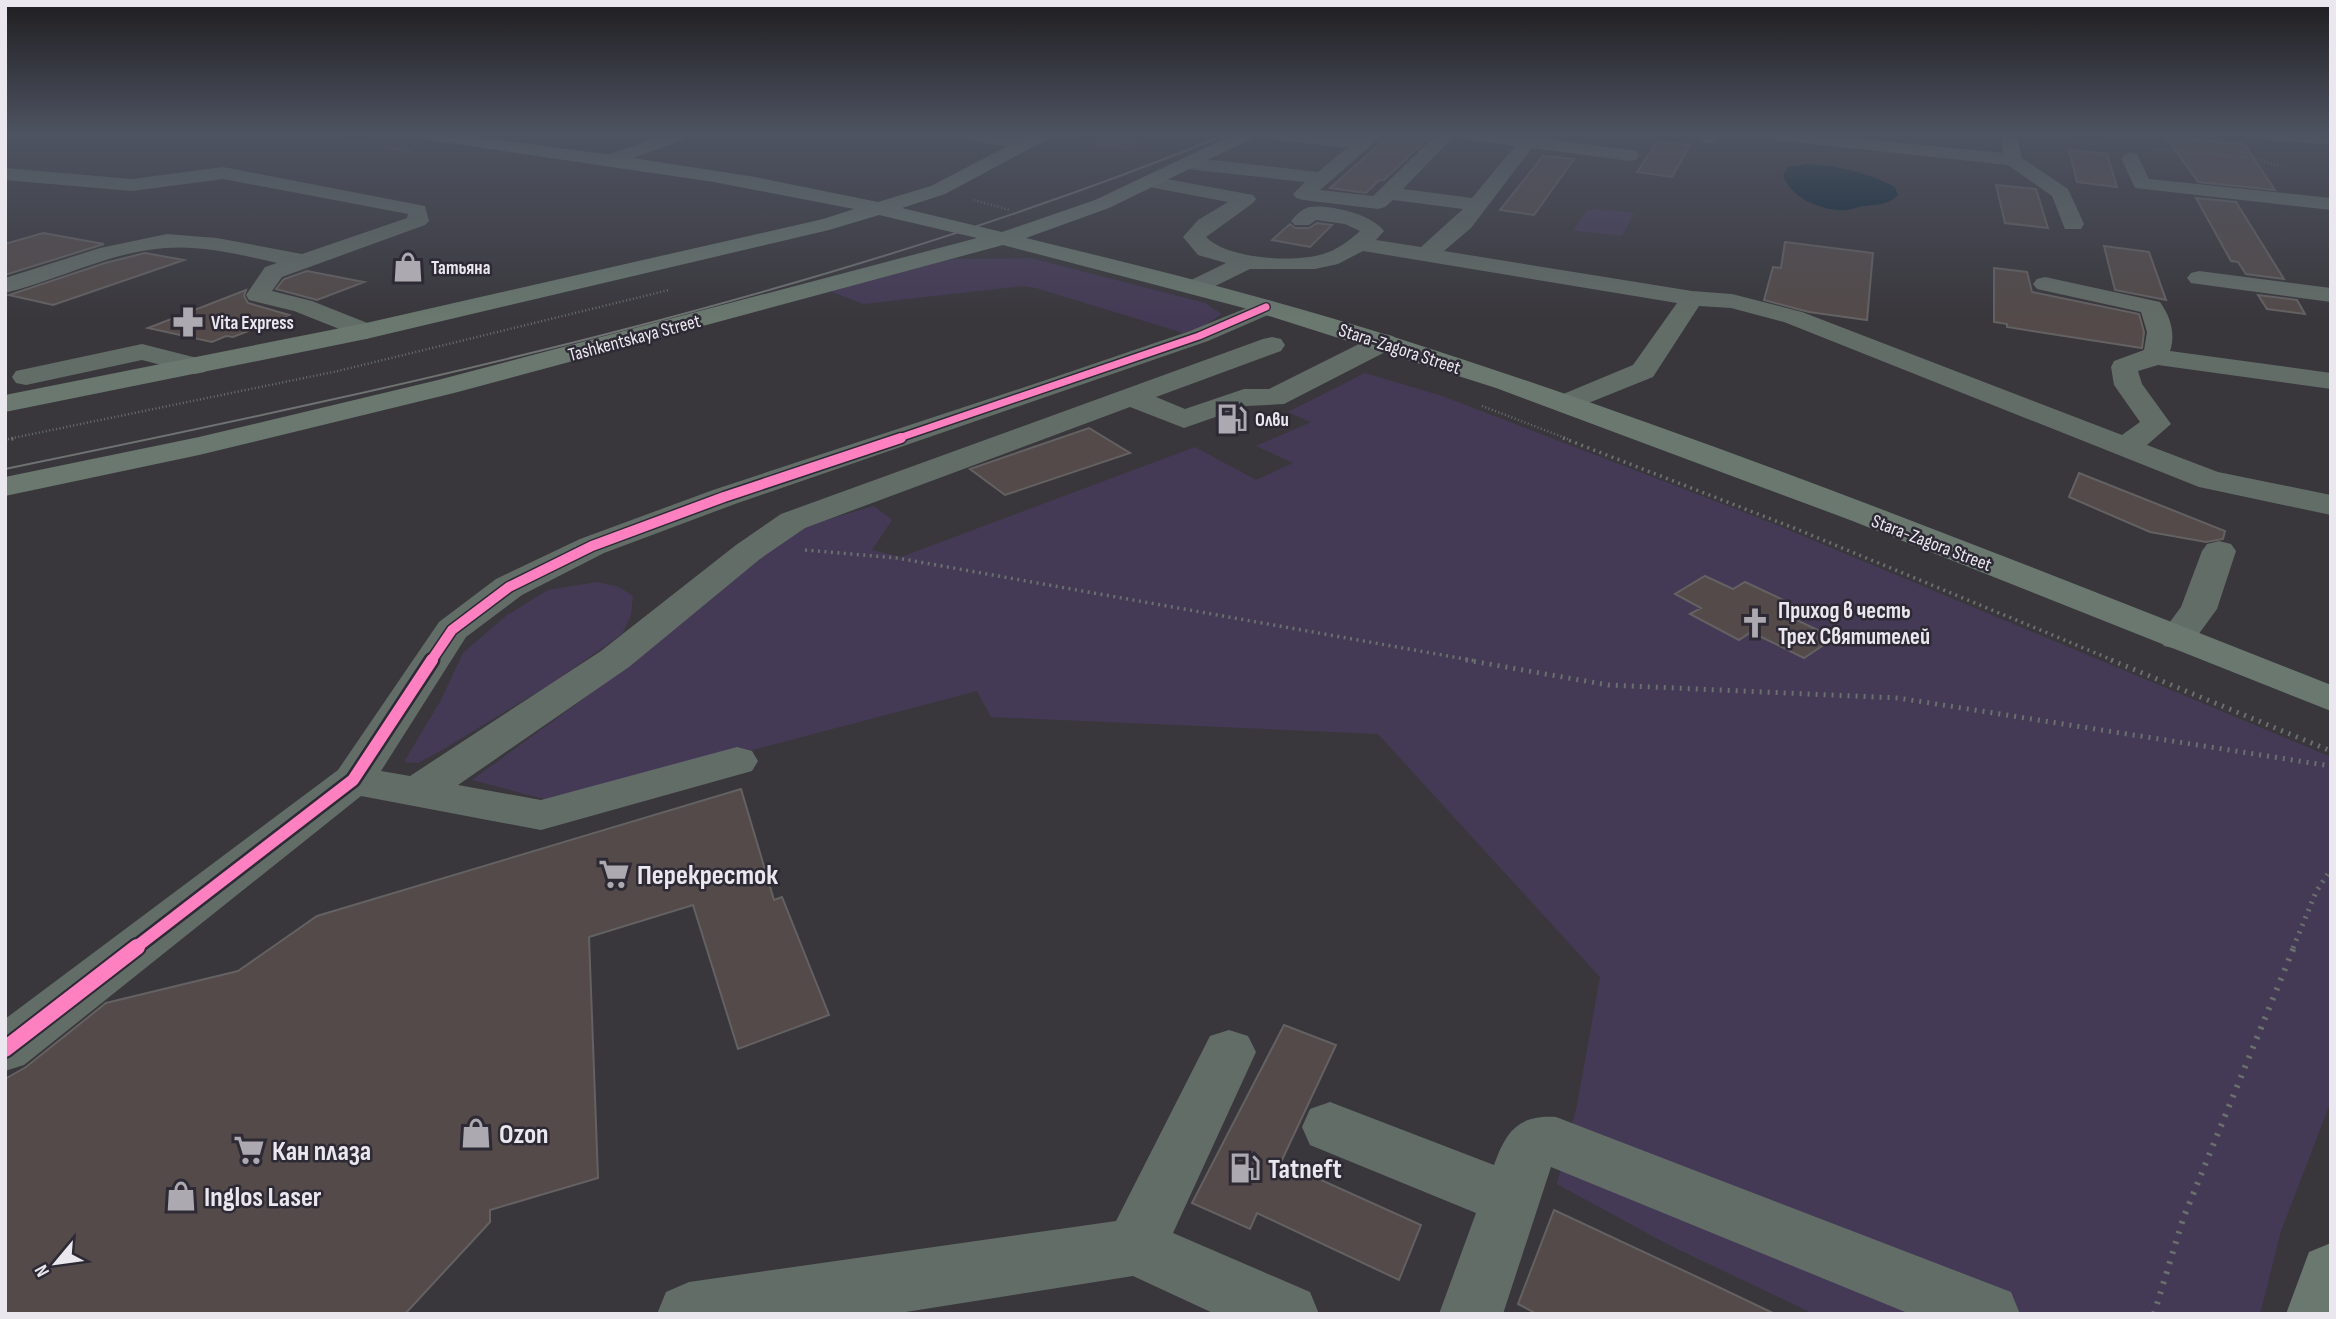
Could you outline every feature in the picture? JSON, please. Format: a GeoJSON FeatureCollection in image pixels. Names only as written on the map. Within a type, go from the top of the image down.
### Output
{"type":"FeatureCollection","features":[{"type":"Feature","properties":{"kind":"main road","name":"Stara-Zagora Street"},"geometry":{"type":"LineString","coordinates":[[820,197],[1121,267],[1384,342],[1566,403],[1864,515],[2331,699]]}},
{"type":"Feature","properties":{"kind":"main road"},"geometry":{"type":"LineString","coordinates":[[5,404],[366,331],[709,253],[829,223],[915,197]]}},
{"type":"Feature","properties":{"kind":"main road","name":"Tashkentskaya Street"},"geometry":{"type":"LineString","coordinates":[[5,487],[211,443],[430,391],[1004,239],[1102,224],[1135,197]]}},
{"type":"Feature","properties":{"kind":"main road"},"geometry":{"type":"LineString","coordinates":[[1102,224],[1121,267]]}},
{"type":"Feature","properties":{"kind":"main road"},"geometry":{"type":"LineString","coordinates":[[2318,1314],[2331,1273]]}},
{"type":"Feature","properties":{"kind":"street"},"geometry":{"type":"LineString","coordinates":[[347,197],[418,210],[418,221],[273,272],[258,295],[303,306],[366,331]]}},
{"type":"Feature","properties":{"kind":"street"},"geometry":{"type":"LineString","coordinates":[[1232,197],[1246,199],[1206,225],[1194,237],[1206,250],[1247,262],[1299,265],[1326,262],[1346,255],[1373,232],[1366,224],[1353,219],[1312,214],[1302,221]]}},
{"type":"Feature","properties":{"kind":"street"},"geometry":{"type":"LineString","coordinates":[[1324,197],[1378,203],[1384,197]]}},
{"type":"Feature","properties":{"kind":"street"},"geometry":{"type":"LineString","coordinates":[[1414,197],[1477,205]]}},
{"type":"Feature","properties":{"kind":"street"},"geometry":{"type":"LineString","coordinates":[[1426,254],[1463,223],[1484,197]]}},
{"type":"Feature","properties":{"kind":"street"},"geometry":{"type":"LineString","coordinates":[[2062,197],[2073,225]]}},
{"type":"Feature","properties":{"kind":"street"},"geometry":{"type":"LineString","coordinates":[[2267,197],[2321,202]]}},
{"type":"Feature","properties":{"kind":"street"},"geometry":{"type":"LineString","coordinates":[[5,286],[135,246],[165,241],[191,241],[301,261]]}},
{"type":"Feature","properties":{"kind":"street"},"geometry":{"type":"LineString","coordinates":[[1362,244],[1692,298],[1732,301],[1793,317],[2210,480],[2331,505]]}},
{"type":"Feature","properties":{"kind":"street"},"geometry":{"type":"LineString","coordinates":[[18,261],[87,261]]}},
{"type":"Feature","properties":{"kind":"street"},"geometry":{"type":"LineString","coordinates":[[1195,287],[1247,262]]}},
{"type":"Feature","properties":{"kind":"street"},"geometry":{"type":"LineString","coordinates":[[2199,278],[2331,295]]}},
{"type":"Feature","properties":{"kind":"street"},"geometry":{"type":"LineString","coordinates":[[2045,284],[2151,307],[2158,320],[2160,344],[2152,356]]}},
{"type":"Feature","properties":{"kind":"street"},"geometry":{"type":"LineString","coordinates":[[1566,403],[1643,371],[1692,298]]}},
{"type":"Feature","properties":{"kind":"street"},"geometry":{"type":"LineString","coordinates":[[5,1049],[353,780],[452,630],[509,587],[592,546],[700,506],[1149,353],[1225,326],[1266,307]]}},
{"type":"Feature","properties":{"kind":"street"},"geometry":{"type":"LineString","coordinates":[[1130,397],[1184,419],[1244,397],[1274,398],[1350,362],[1384,342]]}},
{"type":"Feature","properties":{"kind":"street"},"geometry":{"type":"LineString","coordinates":[[417,792],[615,659],[756,546],[793,522],[1272,345]]}},
{"type":"Feature","properties":{"kind":"street"},"geometry":{"type":"LineString","coordinates":[[15,372],[142,352],[195,366]]}},
{"type":"Feature","properties":{"kind":"street"},"geometry":{"type":"LineString","coordinates":[[2125,447],[2156,424],[2128,385],[2124,367],[2152,356],[2331,382]]}},
{"type":"Feature","properties":{"kind":"street"},"geometry":{"type":"LineString","coordinates":[[15,372],[40,385],[65,392]]}},
{"type":"Feature","properties":{"kind":"street"},"geometry":{"type":"LineString","coordinates":[[2177,638],[2199,609],[2219,551]]}},
{"type":"Feature","properties":{"kind":"street"},"geometry":{"type":"LineString","coordinates":[[353,780],[541,815],[737,761]]}},
{"type":"Feature","properties":{"kind":"street"},"geometry":{"type":"LineString","coordinates":[[1135,1247],[1229,1052]]}},
{"type":"Feature","properties":{"kind":"street"},"geometry":{"type":"LineString","coordinates":[[1330,1127],[1511,1199]]}},
{"type":"Feature","properties":{"kind":"street"},"geometry":{"type":"LineString","coordinates":[[1471,1314],[1527,1153],[1539,1141],[1556,1142],[1988,1314]]}},
{"type":"Feature","properties":{"kind":"street"},"geometry":{"type":"LineString","coordinates":[[689,1314],[1135,1247],[1287,1314]]}},
{"type":"Feature","properties":{"kind":"path"},"geometry":{"type":"LineString","coordinates":[[756,546],[897,558],[1608,685],[1898,698],[2331,766]]}},
{"type":"Feature","properties":{"kind":"path"},"geometry":{"type":"LineString","coordinates":[[2154,1314],[2183,1219],[2316,892],[2331,869]]}},
{"type":"Feature","properties":{"kind":"shaded area"},"geometry":{"type":"Polygon","coordinates":[[[1587,210],[1634,214],[1622,236],[1575,231],[1587,210]]]}},
{"type":"Feature","properties":{"kind":"shaded area"},"geometry":{"type":"Polygon","coordinates":[[[1031,258],[1205,303],[1222,314],[1202,327],[1183,333],[1022,286],[863,304],[830,291],[920,265],[955,259],[1031,258]]]}},
{"type":"Feature","properties":{"kind":"shaded area"},"geometry":{"type":"Polygon","coordinates":[[[1365,373],[1442,396],[1772,523],[2331,757],[2331,1101],[2281,1231],[2260,1314],[1814,1314],[1669,1245],[1557,1184],[1577,1105],[1600,977],[1378,734],[991,717],[977,691],[555,802],[472,780],[627,667],[794,529],[874,506],[892,520],[872,550],[901,557],[1195,447],[1256,480],[1293,463],[1256,446],[1311,422],[1288,412],[1365,373]]]}},
{"type":"Feature","properties":{"kind":"shaded area"},"geometry":{"type":"Polygon","coordinates":[[[597,582],[619,587],[633,596],[631,615],[622,634],[554,682],[442,750],[418,763],[404,762],[441,700],[463,653],[507,615],[548,590],[597,582]]]}},
{"type":"Feature","properties":{"kind":"water"},"geometry":{"type":"Polygon","coordinates":[[[1800,197],[1896,197],[1886,203],[1847,210],[1832,209],[1800,197]]]}},
{"type":"Feature","properties":{"kind":"building"},"geometry":{"type":"Polygon","coordinates":[[[1511,197],[1547,197],[1534,215],[1500,210],[1511,197]]]}},
{"type":"Feature","properties":{"kind":"building"},"geometry":{"type":"Polygon","coordinates":[[[1999,197],[2038,197],[2048,228],[2005,223],[1999,197]]]}},
{"type":"Feature","properties":{"kind":"building"},"geometry":{"type":"Polygon","coordinates":[[[2196,198],[2236,202],[2284,279],[2246,274],[2238,262],[2231,261],[2196,198]]]}},
{"type":"Feature","properties":{"kind":"building"},"geometry":{"type":"Polygon","coordinates":[[[1317,223],[1332,225],[1310,247],[1272,240],[1290,224],[1295,228],[1309,228],[1317,223]]]}},
{"type":"Feature","properties":{"kind":"building"},"geometry":{"type":"Polygon","coordinates":[[[43,233],[104,244],[5,275],[5,244],[43,233]]]}},
{"type":"Feature","properties":{"kind":"building"},"geometry":{"type":"Polygon","coordinates":[[[1785,242],[1873,253],[1867,320],[1809,312],[1764,300],[1773,267],[1781,268],[1785,242]]]}},
{"type":"Feature","properties":{"kind":"building"},"geometry":{"type":"Polygon","coordinates":[[[2104,246],[2149,252],[2166,300],[2115,290],[2104,246]]]}},
{"type":"Feature","properties":{"kind":"building"},"geometry":{"type":"Polygon","coordinates":[[[145,253],[184,260],[53,305],[9,295],[105,263],[145,253]]]}},
{"type":"Feature","properties":{"kind":"building"},"geometry":{"type":"Polygon","coordinates":[[[1994,268],[2027,272],[2032,292],[2139,314],[2144,332],[2142,348],[2007,327],[2007,324],[1994,322],[1994,268]]]}},
{"type":"Feature","properties":{"kind":"building"},"geometry":{"type":"Polygon","coordinates":[[[307,271],[364,282],[317,300],[276,289],[284,279],[307,271]]]}},
{"type":"Feature","properties":{"kind":"building"},"geometry":{"type":"Polygon","coordinates":[[[246,290],[244,296],[248,303],[289,315],[233,337],[226,336],[212,342],[148,328],[246,290]]]}},
{"type":"Feature","properties":{"kind":"building"},"geometry":{"type":"Polygon","coordinates":[[[2258,295],[2297,300],[2305,314],[2267,309],[2258,295]]]}},
{"type":"Feature","properties":{"kind":"building"},"geometry":{"type":"Polygon","coordinates":[[[1089,428],[1130,453],[1005,495],[970,469],[1089,428]]]}},
{"type":"Feature","properties":{"kind":"building"},"geometry":{"type":"Polygon","coordinates":[[[2079,473],[2225,531],[2223,539],[2206,542],[2150,532],[2069,497],[2079,473]]]}},
{"type":"Feature","properties":{"kind":"building","name":"Приход в честь Трех Святителей"},"geometry":{"type":"Polygon","coordinates":[[[1705,576],[1733,589],[1745,582],[1794,605],[1782,613],[1834,638],[1804,658],[1751,632],[1739,640],[1690,614],[1701,608],[1675,594],[1705,576]]]}},
{"type":"Feature","properties":{"kind":"building","name":"Кан плаза"},"geometry":{"type":"Polygon","coordinates":[[[741,789],[774,900],[782,897],[829,1015],[738,1049],[693,905],[589,937],[598,1178],[490,1210],[490,1222],[405,1314],[5,1314],[5,1079],[26,1067],[106,1003],[238,971],[317,916],[741,789]]]}},
{"type":"Feature","properties":{"kind":"building"},"geometry":{"type":"Polygon","coordinates":[[[1284,1025],[1336,1045],[1281,1162],[1421,1225],[1399,1280],[1257,1213],[1250,1229],[1192,1203],[1284,1025]]]}},
{"type":"Feature","properties":{"kind":"building"},"geometry":{"type":"Polygon","coordinates":[[[1554,1210],[1775,1314],[1537,1314],[1518,1304],[1554,1210]]]}},
{"type":"Feature","properties":{"kind":"tram line"},"geometry":{"type":"LineString","coordinates":[[5,469],[314,404],[623,330],[777,288],[928,242],[1062,197]]}},
{"type":"Feature","properties":{"kind":"cycle path"},"geometry":{"type":"LineString","coordinates":[[5,1049],[353,780],[452,630],[509,587],[592,546],[724,497],[1199,336],[1266,307]]}},
{"type":"Feature","properties":{"kind":"place","name":"Татьяна"},"geometry":{"type":"Point","coordinates":[408,267]}},
{"type":"Feature","properties":{"kind":"place","name":"Vita Express"},"geometry":{"type":"Point","coordinates":[188,322]}},
{"type":"Feature","properties":{"kind":"place","name":"Олви"},"geometry":{"type":"Point","coordinates":[1232,419]}},
{"type":"Feature","properties":{"kind":"place","name":"Приход в честь Трех Святителей"},"geometry":{"type":"Point","coordinates":[1755,623]}},
{"type":"Feature","properties":{"kind":"place","name":"Перекресток"},"geometry":{"type":"Point","coordinates":[614,874]}},
{"type":"Feature","properties":{"kind":"place","name":"Ozon"},"geometry":{"type":"Point","coordinates":[476,1133]}},
{"type":"Feature","properties":{"kind":"place","name":"Кан плаза"},"geometry":{"type":"Point","coordinates":[249,1150]}},
{"type":"Feature","properties":{"kind":"place","name":"Tatneft"},"geometry":{"type":"Point","coordinates":[1245,1168]}},
{"type":"Feature","properties":{"kind":"place","name":"Inglos Laser"},"geometry":{"type":"Point","coordinates":[181,1196]}}]}
